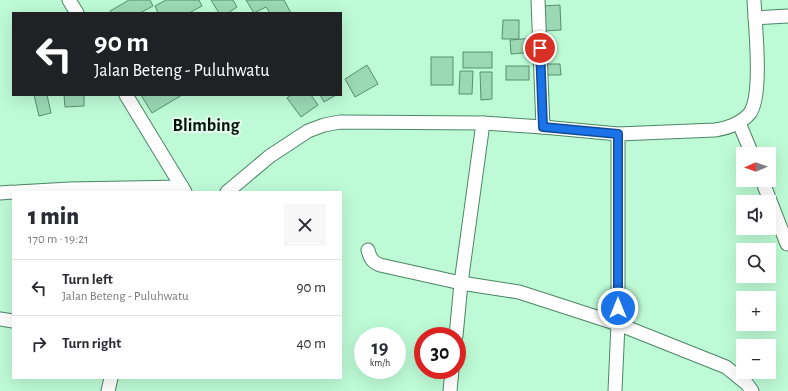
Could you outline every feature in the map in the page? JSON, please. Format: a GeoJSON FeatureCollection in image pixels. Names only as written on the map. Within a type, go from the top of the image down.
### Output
{"type":"FeatureCollection","features":[{"type":"Feature","properties":{"kind":"street"},"geometry":{"type":"LineString","coordinates":[[69,0],[76,12]]}},
{"type":"Feature","properties":{"kind":"street"},"geometry":{"type":"LineString","coordinates":[[538,0],[543,127]]}},
{"type":"Feature","properties":{"kind":"street"},"geometry":{"type":"LineString","coordinates":[[228,191],[270,156],[308,131],[324,125],[340,122],[483,123],[618,134],[715,130],[727,128],[739,123],[751,111],[755,97],[757,82],[754,0]]}},
{"type":"Feature","properties":{"kind":"street"},"geometry":{"type":"LineString","coordinates":[[755,18],[788,16]]}},
{"type":"Feature","properties":{"kind":"street"},"geometry":{"type":"LineString","coordinates":[[127,96],[184,190]]}},
{"type":"Feature","properties":{"kind":"street"},"geometry":{"type":"LineString","coordinates":[[457,327],[461,283],[483,123]]}},
{"type":"Feature","properties":{"kind":"street"},"geometry":{"type":"LineString","coordinates":[[739,123],[749,147]]}},
{"type":"Feature","properties":{"kind":"street"},"geometry":{"type":"LineString","coordinates":[[616,391],[618,324],[618,134]]}},
{"type":"Feature","properties":{"kind":"street"},"geometry":{"type":"LineString","coordinates":[[765,187],[787,244]]}},
{"type":"Feature","properties":{"kind":"street"},"geometry":{"type":"LineString","coordinates":[[70,191],[184,190]]}},
{"type":"Feature","properties":{"kind":"street"},"geometry":{"type":"LineString","coordinates":[[0,193],[12,192]]}},
{"type":"Feature","properties":{"kind":"street"},"geometry":{"type":"LineString","coordinates":[[368,250],[373,262],[380,265],[461,283],[519,292],[618,324],[726,366],[752,391]]}},
{"type":"Feature","properties":{"kind":"street"},"geometry":{"type":"LineString","coordinates":[[0,320],[12,321]]}},
{"type":"Feature","properties":{"kind":"street"},"geometry":{"type":"LineString","coordinates":[[108,391],[111,379]]}},
{"type":"Feature","properties":{"kind":"street"},"geometry":{"type":"LineString","coordinates":[[450,391],[451,379]]}},
{"type":"Feature","properties":{"kind":"building"},"geometry":{"type":"Polygon","coordinates":[[[129,0],[150,0],[153,6],[142,12],[110,11],[129,0]]]}},
{"type":"Feature","properties":{"kind":"building"},"geometry":{"type":"Polygon","coordinates":[[[166,0],[199,0],[202,6],[191,12],[158,12],[155,6],[166,0]]]}},
{"type":"Feature","properties":{"kind":"building"},"geometry":{"type":"Polygon","coordinates":[[[211,0],[233,0],[237,7],[230,12],[218,12],[211,0]]]}},
{"type":"Feature","properties":{"kind":"building"},"geometry":{"type":"Polygon","coordinates":[[[246,0],[284,0],[290,12],[269,12],[266,7],[253,12],[246,0]]]}},
{"type":"Feature","properties":{"kind":"building"},"geometry":{"type":"Polygon","coordinates":[[[560,5],[561,30],[544,31],[542,6],[560,5]]]}},
{"type":"Feature","properties":{"kind":"building"},"geometry":{"type":"Polygon","coordinates":[[[503,20],[519,20],[519,39],[502,39],[503,20]]]}},
{"type":"Feature","properties":{"kind":"building"},"geometry":{"type":"Polygon","coordinates":[[[535,38],[536,52],[511,54],[510,40],[535,38]]]}},
{"type":"Feature","properties":{"kind":"building"},"geometry":{"type":"Polygon","coordinates":[[[463,52],[492,52],[492,68],[463,68],[463,52]]]}},
{"type":"Feature","properties":{"kind":"building"},"geometry":{"type":"Polygon","coordinates":[[[431,57],[453,57],[453,85],[431,85],[431,57]]]}},
{"type":"Feature","properties":{"kind":"building"},"geometry":{"type":"Polygon","coordinates":[[[543,64],[560,64],[561,75],[543,75],[543,64]]]}},
{"type":"Feature","properties":{"kind":"building"},"geometry":{"type":"Polygon","coordinates":[[[367,65],[378,84],[355,97],[345,79],[367,65]]]}},
{"type":"Feature","properties":{"kind":"building"},"geometry":{"type":"Polygon","coordinates":[[[506,66],[529,66],[529,80],[506,80],[506,66]]]}},
{"type":"Feature","properties":{"kind":"building"},"geometry":{"type":"Polygon","coordinates":[[[460,71],[473,71],[472,94],[459,94],[460,71]]]}},
{"type":"Feature","properties":{"kind":"building"},"geometry":{"type":"Polygon","coordinates":[[[480,72],[492,72],[492,99],[481,100],[480,72]]]}},
{"type":"Feature","properties":{"kind":"building"},"geometry":{"type":"Polygon","coordinates":[[[34,96],[47,96],[51,113],[39,116],[34,96]]]}},
{"type":"Feature","properties":{"kind":"building"},"geometry":{"type":"Polygon","coordinates":[[[64,96],[84,96],[84,106],[65,107],[64,96]]]}},
{"type":"Feature","properties":{"kind":"building"},"geometry":{"type":"Polygon","coordinates":[[[142,96],[180,96],[152,113],[142,96]]]}},
{"type":"Feature","properties":{"kind":"building"},"geometry":{"type":"Polygon","coordinates":[[[290,96],[312,96],[318,105],[301,117],[287,98],[290,96]]]}},
{"type":"Feature","properties":{"kind":"building"},"geometry":{"type":"Polygon","coordinates":[[[321,96],[334,96],[324,102],[321,96]]]}},
{"type":"Feature","properties":{"kind":"district","name":"Blimbing"},"geometry":{"type":"Point","coordinates":[206,126]}},
{"type":"Feature","properties":{"kind":"route"},"geometry":{"type":"LineString","coordinates":[[540,48],[543,127],[618,134],[618,308]]}}]}
